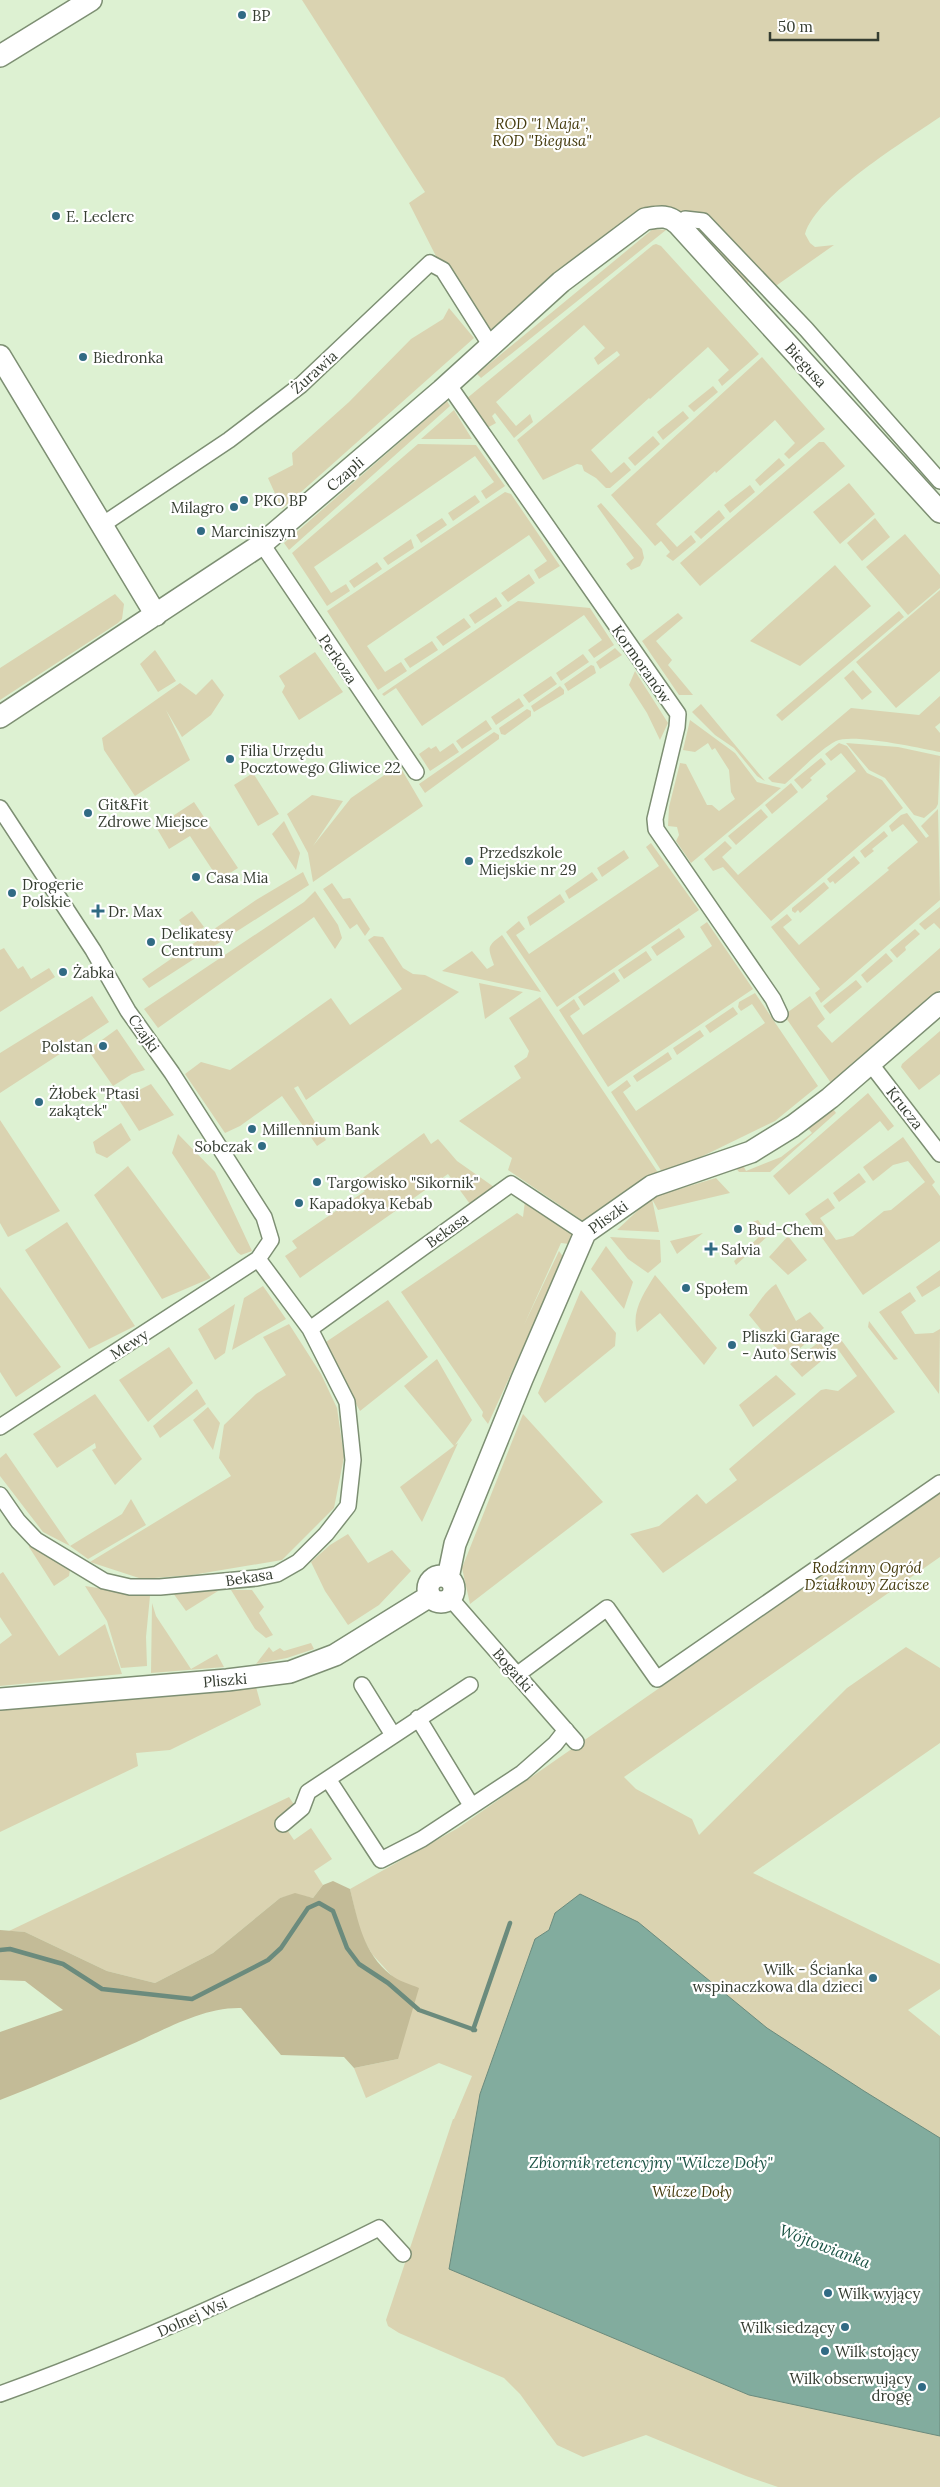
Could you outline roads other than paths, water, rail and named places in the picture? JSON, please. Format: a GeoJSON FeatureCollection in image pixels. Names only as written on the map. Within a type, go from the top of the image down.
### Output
{"type":"FeatureCollection","features":[{"type":"Feature","properties":{"kind":"street"},"geometry":{"type":"LineString","coordinates":[[0,56],[91,0]]}},
{"type":"Feature","properties":{"kind":"street","name":"Czapli"},"geometry":{"type":"LineString","coordinates":[[0,717],[262,544],[448,384],[561,282],[646,219],[660,216],[675,222]]}},
{"type":"Feature","properties":{"kind":"street"},"geometry":{"type":"LineString","coordinates":[[675,222],[685,219],[702,220],[806,329],[940,481]]}},
{"type":"Feature","properties":{"kind":"street","name":"Biegusa"},"geometry":{"type":"LineString","coordinates":[[675,222],[940,512]]}},
{"type":"Feature","properties":{"kind":"street","name":"Żurawia"},"geometry":{"type":"LineString","coordinates":[[102,525],[229,440],[301,385],[430,264],[442,270],[491,346]]}},
{"type":"Feature","properties":{"kind":"street"},"geometry":{"type":"LineString","coordinates":[[0,356],[156,615]]}},
{"type":"Feature","properties":{"kind":"street","name":"Kormoranów"},"geometry":{"type":"LineString","coordinates":[[448,384],[678,714],[677,727],[655,819],[656,829],[773,999],[780,1014]]}},
{"type":"Feature","properties":{"kind":"street","name":"Perkoza"},"geometry":{"type":"LineString","coordinates":[[262,544],[416,772]]}},
{"type":"Feature","properties":{"kind":"street","name":"Czajki"},"geometry":{"type":"LineString","coordinates":[[0,808],[93,950],[128,1011],[172,1073],[264,1217],[271,1240],[258,1259]]}},
{"type":"Feature","properties":{"kind":"street","name":"Pliszki"},"geometry":{"type":"LineString","coordinates":[[0,1699],[227,1680],[290,1672],[335,1655],[443,1590],[455,1544],[522,1379],[585,1233],[652,1186],[751,1152],[794,1126],[940,1003]]}},
{"type":"Feature","properties":{"kind":"street","name":"Krucza"},"geometry":{"type":"LineString","coordinates":[[870,1063],[940,1154]]}},
{"type":"Feature","properties":{"kind":"street","name":"Bekasa"},"geometry":{"type":"LineString","coordinates":[[310,1329],[512,1184],[585,1233]]}},
{"type":"Feature","properties":{"kind":"street","name":"Bekasa"},"geometry":{"type":"LineString","coordinates":[[0,1495],[18,1521],[36,1540],[104,1581],[151,1588],[257,1578],[277,1574],[298,1562],[326,1534],[348,1506],[354,1460],[347,1402],[310,1329],[258,1259]]}},
{"type":"Feature","properties":{"kind":"street","name":"Mewy"},"geometry":{"type":"LineString","coordinates":[[0,1427],[258,1259]]}},
{"type":"Feature","properties":{"kind":"street"},"geometry":{"type":"LineString","coordinates":[[518,1674],[607,1608],[657,1679],[940,1483]]}},
{"type":"Feature","properties":{"kind":"street","name":"Bogatki"},"geometry":{"type":"LineString","coordinates":[[443,1590],[576,1742]]}},
{"type":"Feature","properties":{"kind":"street"},"geometry":{"type":"LineString","coordinates":[[362,1685],[393,1735]]}},
{"type":"Feature","properties":{"kind":"street"},"geometry":{"type":"LineString","coordinates":[[283,1824],[302,1808],[308,1792],[470,1685]]}},
{"type":"Feature","properties":{"kind":"street"},"geometry":{"type":"LineString","coordinates":[[418,1718],[471,1805]]}},
{"type":"Feature","properties":{"kind":"street"},"geometry":{"type":"LineString","coordinates":[[328,1779],[381,1860],[422,1839],[522,1773],[555,1744],[566,1730]]}},
{"type":"Feature","properties":{"kind":"street","name":"Dolnej Wsi"},"geometry":{"type":"LineString","coordinates":[[0,2394],[81,2365],[205,2312],[379,2228],[403,2254]]}},
{"type":"Feature","properties":{"kind":"water","name":"Zbiornik retencyjny \"Wilcze Doły\""},"geometry":{"type":"Polygon","coordinates":[[[580,1894],[638,1922],[767,2028],[940,2138],[940,2436],[749,2395],[449,2269],[480,2094],[535,1939],[549,1930],[555,1913],[580,1894]]]}},
{"type":"Feature","properties":{"kind":"waterway","name":"Wójtowianka"},"geometry":{"type":"LineString","coordinates":[[0,1950],[10,1949],[63,1964],[102,1989],[192,1999],[268,1960],[281,1948],[308,1908],[319,1903],[333,1911],[347,1948],[359,1964],[388,1983],[419,2010],[475,2030]]}},
{"type":"Feature","properties":{"kind":"waterway"},"geometry":{"type":"LineString","coordinates":[[473,2030],[510,1923]]}},
{"type":"Feature","properties":{"kind":"place","name":"BP"},"geometry":{"type":"Point","coordinates":[242,15]}},
{"type":"Feature","properties":{"kind":"place","name":"E. Leclerc"},"geometry":{"type":"Point","coordinates":[56,216]}},
{"type":"Feature","properties":{"kind":"place","name":"Biedronka"},"geometry":{"type":"Point","coordinates":[83,357]}},
{"type":"Feature","properties":{"kind":"place","name":"PKO BP"},"geometry":{"type":"Point","coordinates":[244,500]}},
{"type":"Feature","properties":{"kind":"place","name":"Milagro"},"geometry":{"type":"Point","coordinates":[234,507]}},
{"type":"Feature","properties":{"kind":"place","name":"Marciniszyn"},"geometry":{"type":"Point","coordinates":[201,531]}},
{"type":"Feature","properties":{"kind":"place","name":"Filia Urzędu Pocztowego Gliwice 22"},"geometry":{"type":"Point","coordinates":[230,759]}},
{"type":"Feature","properties":{"kind":"place","name":"Git&Fit Zdrowe Miejsce"},"geometry":{"type":"Point","coordinates":[88,813]}},
{"type":"Feature","properties":{"kind":"place","name":"Przedszkole Miejskie nr 29"},"geometry":{"type":"Point","coordinates":[469,861]}},
{"type":"Feature","properties":{"kind":"place","name":"Casa Mia"},"geometry":{"type":"Point","coordinates":[196,877]}},
{"type":"Feature","properties":{"kind":"place","name":"Drogerie Polskie"},"geometry":{"type":"Point","coordinates":[12,893]}},
{"type":"Feature","properties":{"kind":"place","name":"Dr. Max"},"geometry":{"type":"Point","coordinates":[98,911]}},
{"type":"Feature","properties":{"kind":"place","name":"Delikatesy Centrum"},"geometry":{"type":"Point","coordinates":[151,942]}},
{"type":"Feature","properties":{"kind":"place","name":"Żabka"},"geometry":{"type":"Point","coordinates":[63,972]}},
{"type":"Feature","properties":{"kind":"place","name":"Polstan"},"geometry":{"type":"Point","coordinates":[103,1046]}},
{"type":"Feature","properties":{"kind":"place","name":"Żłobek \"Ptasi zakątek\""},"geometry":{"type":"Point","coordinates":[39,1102]}},
{"type":"Feature","properties":{"kind":"place","name":"Millennium Bank"},"geometry":{"type":"Point","coordinates":[252,1129]}},
{"type":"Feature","properties":{"kind":"place","name":"Sobczak"},"geometry":{"type":"Point","coordinates":[262,1146]}},
{"type":"Feature","properties":{"kind":"place","name":"Targowisko \"Sikornik\""},"geometry":{"type":"Point","coordinates":[317,1182]}},
{"type":"Feature","properties":{"kind":"place","name":"Kapadokya Kebab"},"geometry":{"type":"Point","coordinates":[299,1203]}},
{"type":"Feature","properties":{"kind":"place","name":"Bud-Chem"},"geometry":{"type":"Point","coordinates":[738,1229]}},
{"type":"Feature","properties":{"kind":"place","name":"Salvia"},"geometry":{"type":"Point","coordinates":[711,1249]}},
{"type":"Feature","properties":{"kind":"place","name":"Społem"},"geometry":{"type":"Point","coordinates":[686,1288]}},
{"type":"Feature","properties":{"kind":"place","name":"Pliszki Garage - Auto Serwis"},"geometry":{"type":"Point","coordinates":[732,1345]}},
{"type":"Feature","properties":{"kind":"place","name":"Wilk - Ścianka wspinaczkowa dla dzieci"},"geometry":{"type":"Point","coordinates":[873,1978]}},
{"type":"Feature","properties":{"kind":"place","name":"Wilk wyjący"},"geometry":{"type":"Point","coordinates":[828,2293]}},
{"type":"Feature","properties":{"kind":"place","name":"Wilk siedzący"},"geometry":{"type":"Point","coordinates":[845,2327]}},
{"type":"Feature","properties":{"kind":"place","name":"Wilk stojący"},"geometry":{"type":"Point","coordinates":[825,2351]}},
{"type":"Feature","properties":{"kind":"place","name":"Wilk obserwujący drogę"},"geometry":{"type":"Point","coordinates":[922,2387]}},
{"type":"Feature","properties":{"kind":"park label","name":"ROD \"1 Maja\", ROD \"Biegusa\""},"geometry":{"type":"Point","coordinates":[542,132]}},
{"type":"Feature","properties":{"kind":"park label","name":"Rodzinny Ogród Działkowy Zacisze"},"geometry":{"type":"Point","coordinates":[867,1576]}},
{"type":"Feature","properties":{"kind":"park label","name":"Wilcze Doły"},"geometry":{"type":"Point","coordinates":[692,2191]}}]}
